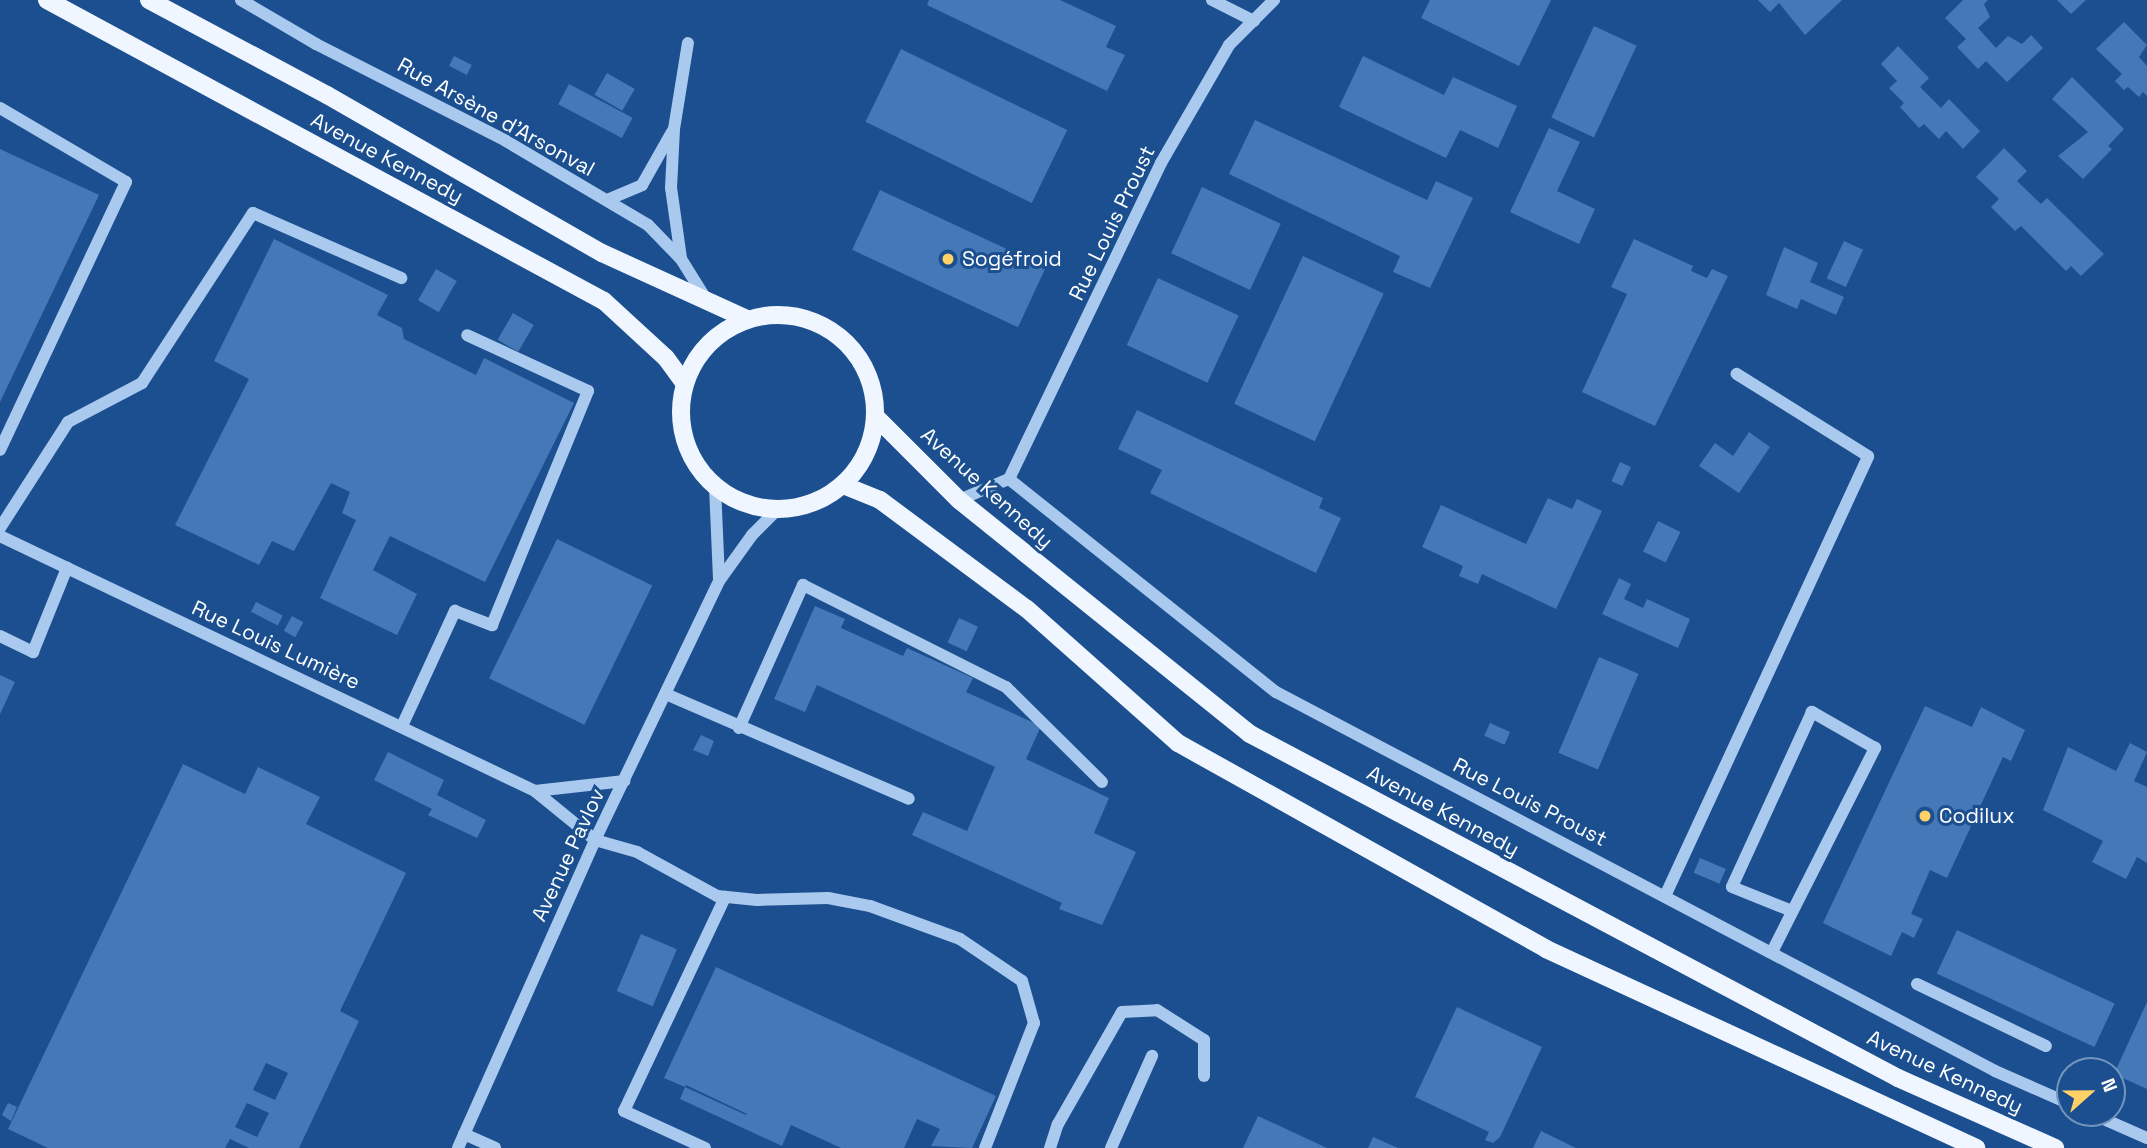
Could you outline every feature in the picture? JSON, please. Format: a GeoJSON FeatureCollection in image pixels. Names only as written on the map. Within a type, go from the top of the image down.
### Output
{"type":"FeatureCollection","features":[{"type":"Feature","properties":{"kind":"main road","name":"Avenue Kennedy"},"geometry":{"type":"LineString","coordinates":[[47,0],[604,301],[658,350],[684,383]]}},
{"type":"Feature","properties":{"kind":"main road","name":"Avenue Kennedy"},"geometry":{"type":"LineString","coordinates":[[149,0],[327,95],[601,253],[747,319]]}},
{"type":"Feature","properties":{"kind":"main road"},"geometry":{"type":"LineString","coordinates":[[778,314],[809,320],[836,334],[858,357],[867,376],[875,416],[860,466],[843,485],[800,508],[754,508],[715,487],[696,466],[684,440],[680,411],[684,383],[698,355],[712,341],[747,319],[778,314]]}},
{"type":"Feature","properties":{"kind":"main road","name":"Avenue Kennedy"},"geometry":{"type":"LineString","coordinates":[[875,416],[960,500],[1250,734],[1898,1078],[2055,1148]]}},
{"type":"Feature","properties":{"kind":"main road"},"geometry":{"type":"LineString","coordinates":[[843,485],[880,500],[1027,609],[1178,744],[1546,949],[1976,1148]]}},
{"type":"Feature","properties":{"kind":"street","name":"Rue Arsène d'Arsonval"},"geometry":{"type":"LineString","coordinates":[[241,0],[316,44],[506,141],[649,225],[681,259],[706,299]]}},
{"type":"Feature","properties":{"kind":"street"},"geometry":{"type":"LineString","coordinates":[[1212,0],[1254,21]]}},
{"type":"Feature","properties":{"kind":"street","name":"Rue Louis Proust"},"geometry":{"type":"LineString","coordinates":[[1274,0],[1230,45],[1161,163],[1009,479],[1276,692],[1666,894],[1995,1071],[2056,1098]]}},
{"type":"Feature","properties":{"kind":"street"},"geometry":{"type":"LineString","coordinates":[[681,259],[671,188],[674,129],[688,43]]}},
{"type":"Feature","properties":{"kind":"street"},"geometry":{"type":"LineString","coordinates":[[0,108],[126,182],[0,450]]}},
{"type":"Feature","properties":{"kind":"street"},"geometry":{"type":"LineString","coordinates":[[607,200],[642,185],[674,129]]}},
{"type":"Feature","properties":{"kind":"street"},"geometry":{"type":"LineString","coordinates":[[0,528],[68,422],[142,383],[253,213],[401,278]]}},
{"type":"Feature","properties":{"kind":"street"},"geometry":{"type":"LineString","coordinates":[[402,726],[455,611],[492,625],[588,391],[467,335]]}},
{"type":"Feature","properties":{"kind":"street"},"geometry":{"type":"LineString","coordinates":[[1666,894],[1868,456],[1737,374]]}},
{"type":"Feature","properties":{"kind":"street"},"geometry":{"type":"LineString","coordinates":[[960,500],[1009,479]]}},
{"type":"Feature","properties":{"kind":"street","name":"Avenue Pavlov"},"geometry":{"type":"LineString","coordinates":[[715,487],[719,581]]}},
{"type":"Feature","properties":{"kind":"street","name":"Avenue Pavlov"},"geometry":{"type":"LineString","coordinates":[[458,1148],[596,839],[668,695],[719,581],[752,534],[777,510]]}},
{"type":"Feature","properties":{"kind":"street","name":"Rue Louis Lumière"},"geometry":{"type":"LineString","coordinates":[[0,536],[535,791],[596,839]]}},
{"type":"Feature","properties":{"kind":"street"},"geometry":{"type":"LineString","coordinates":[[0,636],[33,652],[67,568]]}},
{"type":"Feature","properties":{"kind":"street"},"geometry":{"type":"LineString","coordinates":[[739,728],[803,585],[1006,687],[1102,782]]}},
{"type":"Feature","properties":{"kind":"street"},"geometry":{"type":"LineString","coordinates":[[668,695],[739,728],[909,799]]}},
{"type":"Feature","properties":{"kind":"street"},"geometry":{"type":"LineString","coordinates":[[1772,952],[1875,748],[1812,712],[1732,887],[1792,911]]}},
{"type":"Feature","properties":{"kind":"street"},"geometry":{"type":"LineString","coordinates":[[535,791],[624,781]]}},
{"type":"Feature","properties":{"kind":"street"},"geometry":{"type":"LineString","coordinates":[[596,839],[637,852],[725,897],[828,898],[870,906],[960,939],[1022,981],[1034,1023],[985,1148]]}},
{"type":"Feature","properties":{"kind":"street"},"geometry":{"type":"LineString","coordinates":[[705,1148],[624,1111],[725,897]]}},
{"type":"Feature","properties":{"kind":"street"},"geometry":{"type":"LineString","coordinates":[[1917,984],[2046,1046]]}},
{"type":"Feature","properties":{"kind":"street"},"geometry":{"type":"LineString","coordinates":[[1050,1148],[1122,1012],[1157,1010],[1204,1040],[1204,1076]]}},
{"type":"Feature","properties":{"kind":"street"},"geometry":{"type":"LineString","coordinates":[[1111,1148],[1152,1056]]}},
{"type":"Feature","properties":{"kind":"street"},"geometry":{"type":"LineString","coordinates":[[2122,1127],[2147,1138]]}},
{"type":"Feature","properties":{"kind":"street"},"geometry":{"type":"LineString","coordinates":[[464,1133],[495,1148]]}},
{"type":"Feature","properties":{"kind":"building"},"geometry":{"type":"Polygon","coordinates":[[[929,0],[1060,0],[1116,26],[1106,47],[1125,55],[1107,91],[927,5],[929,0]]]}},
{"type":"Feature","properties":{"kind":"building"},"geometry":{"type":"Polygon","coordinates":[[[1430,0],[1551,0],[1519,66],[1421,18],[1430,0]]]}},
{"type":"Feature","properties":{"kind":"building"},"geometry":{"type":"Polygon","coordinates":[[[1758,0],[1842,0],[1805,35],[1779,3],[1770,12],[1758,0]]]}},
{"type":"Feature","properties":{"kind":"building"},"geometry":{"type":"Polygon","coordinates":[[[1963,0],[1988,0],[1984,4],[1990,17],[1978,28],[1996,48],[2008,36],[2022,44],[2031,35],[2043,48],[2007,82],[1986,61],[1978,69],[1957,47],[1966,39],[1945,18],[1963,0]]]}},
{"type":"Feature","properties":{"kind":"building"},"geometry":{"type":"Polygon","coordinates":[[[2057,0],[2086,0],[2071,14],[2057,0]]]}},
{"type":"Feature","properties":{"kind":"building"},"geometry":{"type":"Polygon","coordinates":[[[2124,22],[2147,45],[2139,57],[2147,66],[2147,96],[2143,92],[2139,97],[2128,87],[2124,90],[2115,81],[2122,74],[2096,49],[2124,22]]]}},
{"type":"Feature","properties":{"kind":"building"},"geometry":{"type":"Polygon","coordinates":[[[1594,26],[1637,46],[1594,137],[1551,118],[1594,26]]]}},
{"type":"Feature","properties":{"kind":"building"},"geometry":{"type":"Polygon","coordinates":[[[1898,46],[1929,78],[1920,87],[1941,108],[1949,99],[1980,131],[1963,149],[1946,131],[1939,139],[1924,124],[1919,128],[1900,107],[1904,103],[1889,88],[1897,81],[1881,64],[1898,46]]]}},
{"type":"Feature","properties":{"kind":"building"},"geometry":{"type":"Polygon","coordinates":[[[901,49],[1067,130],[1032,203],[865,122],[901,49]]]}},
{"type":"Feature","properties":{"kind":"building"},"geometry":{"type":"Polygon","coordinates":[[[454,56],[472,65],[467,75],[449,66],[454,56]]]}},
{"type":"Feature","properties":{"kind":"building"},"geometry":{"type":"Polygon","coordinates":[[[1363,56],[1444,95],[1453,77],[1517,106],[1498,148],[1460,130],[1446,158],[1339,107],[1363,56]]]}},
{"type":"Feature","properties":{"kind":"building"},"geometry":{"type":"Polygon","coordinates":[[[607,73],[635,89],[622,111],[594,95],[607,73]]]}},
{"type":"Feature","properties":{"kind":"building"},"geometry":{"type":"Polygon","coordinates":[[[2072,77],[2124,129],[2108,146],[2112,149],[2083,179],[2058,156],[2088,132],[2052,99],[2072,77]]]}},
{"type":"Feature","properties":{"kind":"building"},"geometry":{"type":"Polygon","coordinates":[[[569,84],[633,118],[622,138],[558,104],[569,84]]]}},
{"type":"Feature","properties":{"kind":"building"},"geometry":{"type":"Polygon","coordinates":[[[1255,120],[1427,200],[1436,181],[1473,198],[1430,288],[1393,272],[1400,256],[1229,174],[1255,120]]]}},
{"type":"Feature","properties":{"kind":"building"},"geometry":{"type":"Polygon","coordinates":[[[1549,128],[1580,142],[1557,191],[1595,209],[1579,244],[1510,212],[1549,128]]]}},
{"type":"Feature","properties":{"kind":"building"},"geometry":{"type":"Polygon","coordinates":[[[2004,148],[2027,171],[2017,181],[2041,204],[2047,198],[2104,254],[2081,276],[2071,266],[2066,271],[2021,226],[2015,231],[1991,207],[1999,199],[1976,177],[2004,148]]]}},
{"type":"Feature","properties":{"kind":"building"},"geometry":{"type":"Polygon","coordinates":[[[0,149],[99,195],[0,402],[0,149]]]}},
{"type":"Feature","properties":{"kind":"building"},"geometry":{"type":"Polygon","coordinates":[[[1202,187],[1281,224],[1250,290],[1171,253],[1202,187]]]}},
{"type":"Feature","properties":{"kind":"building","name":"Sogéfroid"},"geometry":{"type":"Polygon","coordinates":[[[880,190],[1046,267],[1018,327],[852,250],[880,190]]]}},
{"type":"Feature","properties":{"kind":"building"},"geometry":{"type":"Polygon","coordinates":[[[274,239],[388,295],[377,315],[402,328],[404,339],[476,375],[484,358],[574,403],[485,582],[390,536],[373,570],[417,594],[397,635],[320,598],[356,520],[342,513],[350,492],[331,483],[294,551],[272,541],[259,565],[175,525],[249,379],[214,361],[274,239]]]}},
{"type":"Feature","properties":{"kind":"building"},"geometry":{"type":"Polygon","coordinates":[[[1634,239],[1693,266],[1691,271],[1707,278],[1712,269],[1728,276],[1655,426],[1582,392],[1627,294],[1611,287],[1634,239]]]}},
{"type":"Feature","properties":{"kind":"building"},"geometry":{"type":"Polygon","coordinates":[[[1844,241],[1863,250],[1846,287],[1827,278],[1844,241]]]}},
{"type":"Feature","properties":{"kind":"building"},"geometry":{"type":"Polygon","coordinates":[[[1784,247],[1818,263],[1810,282],[1844,297],[1836,315],[1801,299],[1797,309],[1766,295],[1784,247]]]}},
{"type":"Feature","properties":{"kind":"building"},"geometry":{"type":"Polygon","coordinates":[[[1303,256],[1384,294],[1315,441],[1234,404],[1303,256]]]}},
{"type":"Feature","properties":{"kind":"building"},"geometry":{"type":"Polygon","coordinates":[[[436,269],[457,281],[439,312],[418,300],[436,269]]]}},
{"type":"Feature","properties":{"kind":"building"},"geometry":{"type":"Polygon","coordinates":[[[1158,278],[1239,316],[1207,383],[1127,345],[1158,278]]]}},
{"type":"Feature","properties":{"kind":"building"},"geometry":{"type":"Polygon","coordinates":[[[513,313],[534,325],[518,352],[498,340],[513,313]]]}},
{"type":"Feature","properties":{"kind":"building"},"geometry":{"type":"Polygon","coordinates":[[[1137,410],[1323,498],[1319,508],[1341,518],[1316,573],[1150,493],[1162,470],[1118,449],[1137,410]]]}},
{"type":"Feature","properties":{"kind":"building"},"geometry":{"type":"Polygon","coordinates":[[[1749,432],[1770,447],[1739,493],[1699,466],[1715,443],[1733,456],[1749,432]]]}},
{"type":"Feature","properties":{"kind":"building"},"geometry":{"type":"Polygon","coordinates":[[[1620,462],[1631,467],[1622,486],[1611,481],[1620,462]]]}},
{"type":"Feature","properties":{"kind":"building"},"geometry":{"type":"Polygon","coordinates":[[[1548,498],[1572,509],[1577,499],[1602,511],[1556,609],[1482,574],[1478,584],[1459,576],[1463,566],[1422,547],[1441,505],[1526,544],[1548,498]]]}},
{"type":"Feature","properties":{"kind":"building"},"geometry":{"type":"Polygon","coordinates":[[[1658,521],[1680,532],[1666,563],[1643,552],[1658,521]]]}},
{"type":"Feature","properties":{"kind":"building"},"geometry":{"type":"Polygon","coordinates":[[[557,539],[652,585],[584,725],[489,678],[557,539]]]}},
{"type":"Feature","properties":{"kind":"building"},"geometry":{"type":"Polygon","coordinates":[[[1619,578],[1631,584],[1624,599],[1643,608],[1647,599],[1690,619],[1678,648],[1602,614],[1619,578]]]}},
{"type":"Feature","properties":{"kind":"building"},"geometry":{"type":"Polygon","coordinates":[[[256,602],[283,616],[278,625],[251,612],[256,602]]]}},
{"type":"Feature","properties":{"kind":"building"},"geometry":{"type":"Polygon","coordinates":[[[815,606],[845,619],[841,628],[903,656],[907,648],[973,678],[966,692],[1041,726],[1026,759],[1109,798],[1094,833],[1136,852],[1102,925],[1059,909],[1062,903],[912,835],[923,812],[967,831],[995,767],[817,685],[805,712],[774,699],[815,606]]]}},
{"type":"Feature","properties":{"kind":"building"},"geometry":{"type":"Polygon","coordinates":[[[292,616],[303,622],[295,637],[284,631],[292,616]]]}},
{"type":"Feature","properties":{"kind":"building"},"geometry":{"type":"Polygon","coordinates":[[[959,618],[978,627],[967,651],[948,642],[959,618]]]}},
{"type":"Feature","properties":{"kind":"building"},"geometry":{"type":"Polygon","coordinates":[[[1599,657],[1639,674],[1598,770],[1558,753],[1599,657]]]}},
{"type":"Feature","properties":{"kind":"building"},"geometry":{"type":"Polygon","coordinates":[[[0,675],[15,682],[0,714],[0,675]]]}},
{"type":"Feature","properties":{"kind":"building","name":"Codilux"},"geometry":{"type":"Polygon","coordinates":[[[1925,706],[1972,727],[1981,707],[2025,730],[2011,761],[2003,757],[1947,878],[1930,870],[1911,914],[1923,919],[1914,938],[1902,932],[1891,956],[1823,923],[1925,706]]]}},
{"type":"Feature","properties":{"kind":"building"},"geometry":{"type":"Polygon","coordinates":[[[1490,723],[1510,732],[1504,745],[1484,736],[1490,723]]]}},
{"type":"Feature","properties":{"kind":"building"},"geometry":{"type":"Polygon","coordinates":[[[701,735],[714,741],[708,756],[693,750],[701,735]]]}},
{"type":"Feature","properties":{"kind":"building"},"geometry":{"type":"Polygon","coordinates":[[[2130,743],[2147,752],[2134,781],[2147,787],[2147,863],[2137,857],[2126,879],[2092,862],[2103,841],[2043,810],[2068,747],[2116,771],[2130,743]]]}},
{"type":"Feature","properties":{"kind":"building"},"geometry":{"type":"Polygon","coordinates":[[[388,752],[444,780],[437,795],[486,820],[477,838],[428,815],[432,809],[374,780],[388,752]]]}},
{"type":"Feature","properties":{"kind":"building"},"geometry":{"type":"Polygon","coordinates":[[[183,764],[245,794],[258,767],[320,797],[306,824],[406,873],[340,1011],[359,1021],[299,1148],[249,1148],[230,1139],[225,1148],[48,1148],[8,1129],[183,764]],[[266,1063],[253,1090],[275,1100],[288,1073],[266,1063]],[[247,1103],[235,1127],[257,1137],[269,1113],[247,1103]]]}},
{"type":"Feature","properties":{"kind":"building"},"geometry":{"type":"Polygon","coordinates":[[[1700,858],[1726,869],[1720,884],[1694,873],[1700,858]]]}},
{"type":"Feature","properties":{"kind":"building"},"geometry":{"type":"Polygon","coordinates":[[[1957,930],[2115,1004],[2094,1047],[1937,974],[1957,930]]]}},
{"type":"Feature","properties":{"kind":"building"},"geometry":{"type":"Polygon","coordinates":[[[641,934],[677,949],[653,1006],[617,991],[641,934]]]}},
{"type":"Feature","properties":{"kind":"building"},"geometry":{"type":"Polygon","coordinates":[[[716,967],[996,1096],[972,1148],[931,1146],[940,1129],[917,1119],[904,1148],[841,1148],[791,1125],[782,1146],[680,1099],[685,1087],[664,1078],[716,967]],[[686,1085],[685,1087],[747,1114],[686,1085]]]}},
{"type":"Feature","properties":{"kind":"building"},"geometry":{"type":"Polygon","coordinates":[[[2147,1002],[2147,1089],[2126,1079],[2126,1057],[2122,1057],[2147,1002]]]}},
{"type":"Feature","properties":{"kind":"building"},"geometry":{"type":"Polygon","coordinates":[[[1457,1007],[1542,1047],[1500,1137],[1493,1143],[1485,1140],[1489,1132],[1415,1097],[1457,1007]]]}},
{"type":"Feature","properties":{"kind":"building"},"geometry":{"type":"Polygon","coordinates":[[[8,1103],[17,1107],[11,1121],[2,1115],[8,1103]]]}},
{"type":"Feature","properties":{"kind":"building"},"geometry":{"type":"Polygon","coordinates":[[[1258,1116],[1327,1148],[1243,1148],[1258,1116]]]}},
{"type":"Feature","properties":{"kind":"building"},"geometry":{"type":"Polygon","coordinates":[[[1541,1131],[1576,1148],[1533,1148],[1541,1131]]]}},
{"type":"Feature","properties":{"kind":"building"},"geometry":{"type":"Polygon","coordinates":[[[1373,1137],[1398,1148],[1368,1148],[1373,1137]]]}},
{"type":"Feature","properties":{"kind":"place","name":"Sogéfroid"},"geometry":{"type":"Point","coordinates":[948,259]}},
{"type":"Feature","properties":{"kind":"place","name":"Codilux"},"geometry":{"type":"Point","coordinates":[1925,816]}}]}
